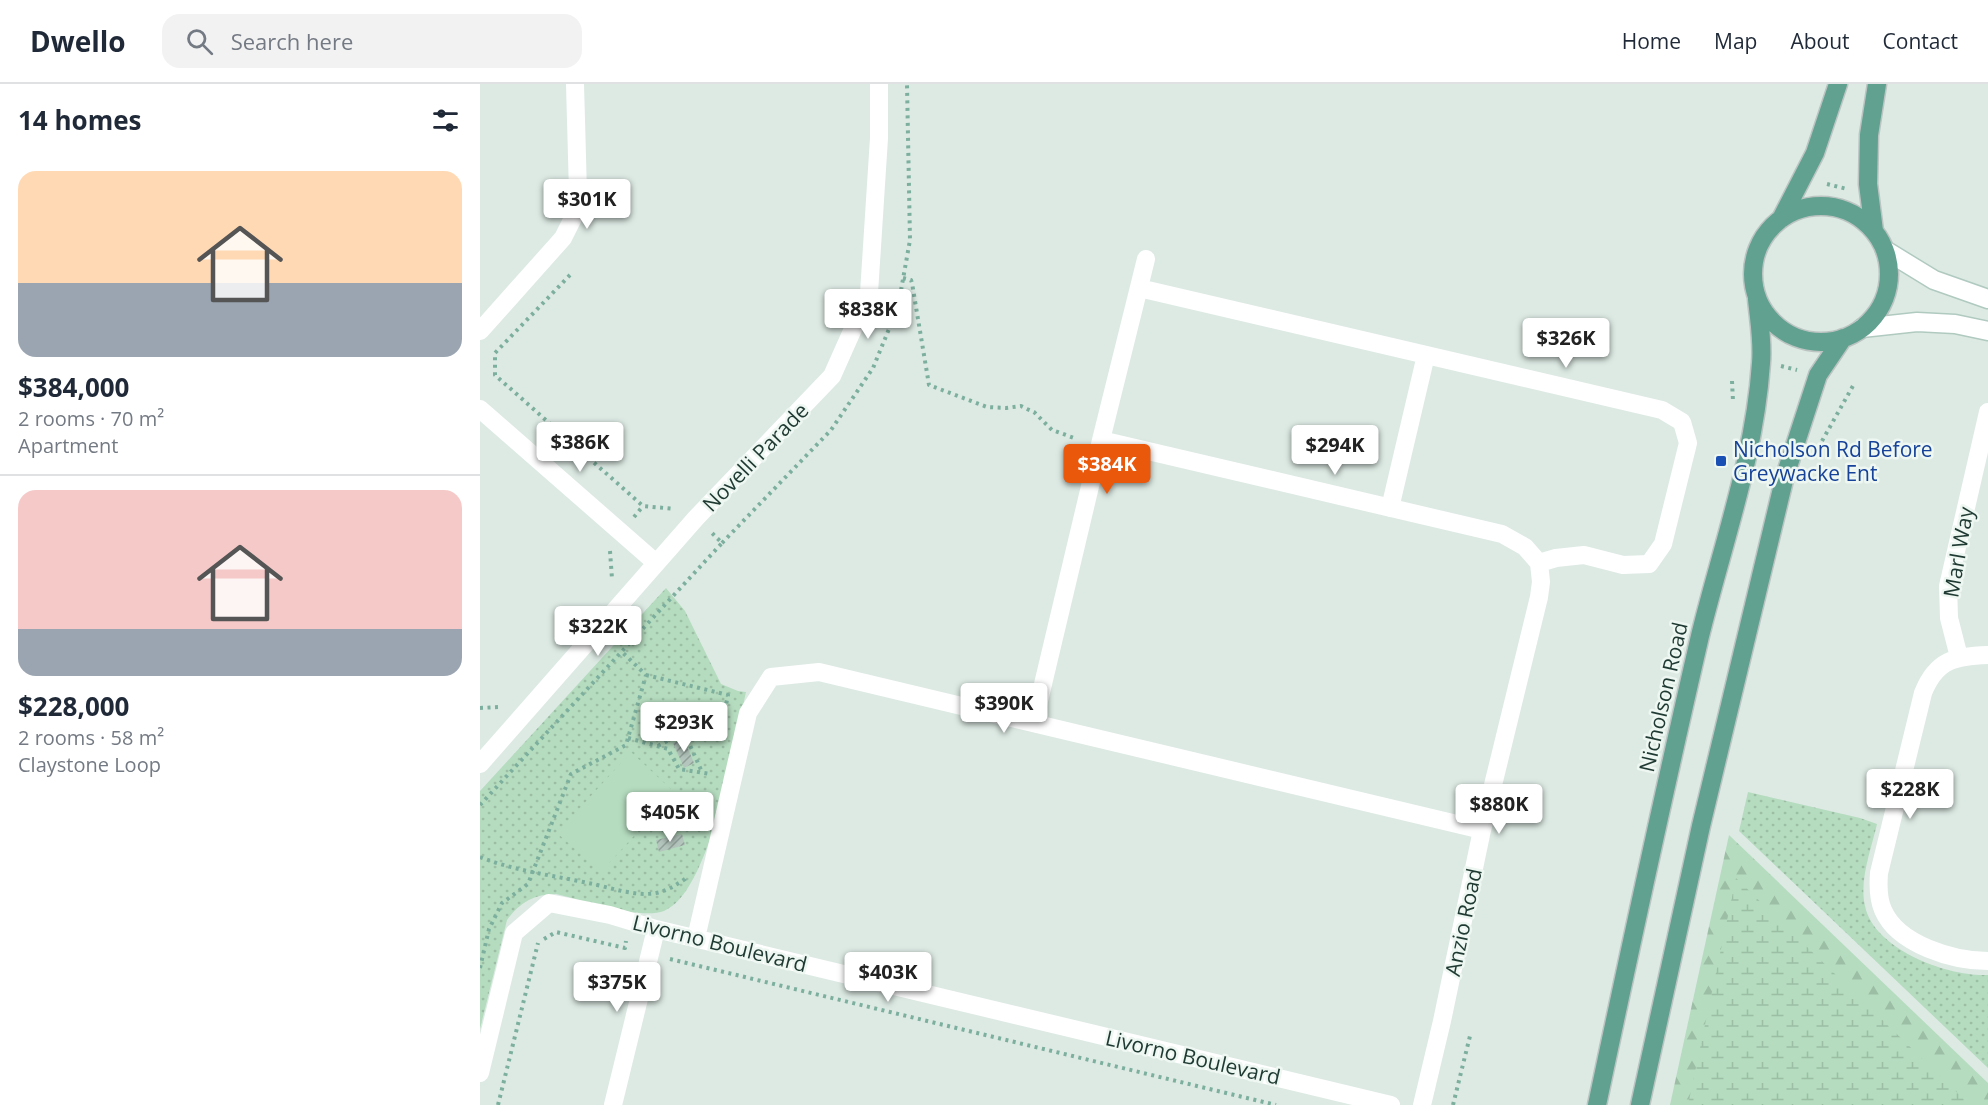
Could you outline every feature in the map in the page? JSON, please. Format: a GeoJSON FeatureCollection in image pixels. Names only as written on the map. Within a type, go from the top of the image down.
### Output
{"type":"FeatureCollection","features":[{"type":"Feature","properties":{"kind":"main road","name":"Nicholson Road"},"geometry":{"type":"LineString","coordinates":[[1597,1105],[1664,794],[1712,587],[1738,494],[1755,418],[1761,361],[1757,299],[1752,270],[1756,250],[1766,233],[1780,219],[1815,153],[1838,84]]}},
{"type":"Feature","properties":{"kind":"main road","name":"Nicholson Road"},"geometry":{"type":"LineString","coordinates":[[1874,231],[1868,184],[1869,135],[1877,84]]}},
{"type":"Feature","properties":{"kind":"main road","name":"Nicholson Road"},"geometry":{"type":"LineString","coordinates":[[1757,299],[1768,317],[1784,331],[1802,339],[1822,342],[1843,338],[1862,328],[1877,312],[1887,292],[1889,271],[1885,250],[1874,231],[1859,217],[1840,208],[1820,206],[1799,209],[1780,219]]}},
{"type":"Feature","properties":{"kind":"main road","name":"Nicholson Road"},"geometry":{"type":"LineString","coordinates":[[1640,1105],[1701,826],[1785,476],[1818,375],[1843,338]]}},
{"type":"Feature","properties":{"kind":"street"},"geometry":{"type":"LineString","coordinates":[[480,331],[563,238],[573,218],[578,193],[576,84]]}},
{"type":"Feature","properties":{"kind":"street","name":"Novelli Parade"},"geometry":{"type":"LineString","coordinates":[[480,764],[696,518],[832,376],[869,292],[879,138],[879,84]]}},
{"type":"Feature","properties":{"kind":"street"},"geometry":{"type":"LineString","coordinates":[[1885,250],[1934,280],[1988,299]]}},
{"type":"Feature","properties":{"kind":"street"},"geometry":{"type":"LineString","coordinates":[[1034,722],[1146,259]]}},
{"type":"Feature","properties":{"kind":"street"},"geometry":{"type":"LineString","coordinates":[[1101,440],[1502,534],[1525,547],[1539,564],[1556,558],[1584,555],[1623,565],[1649,564],[1663,544],[1688,443],[1682,423],[1662,410],[1139,288]]}},
{"type":"Feature","properties":{"kind":"street"},"geometry":{"type":"LineString","coordinates":[[1862,328],[1917,322],[1955,324],[1988,331]]}},
{"type":"Feature","properties":{"kind":"street"},"geometry":{"type":"LineString","coordinates":[[1390,508],[1426,355]]}},
{"type":"Feature","properties":{"kind":"street"},"geometry":{"type":"LineString","coordinates":[[480,410],[656,563]]}},
{"type":"Feature","properties":{"kind":"street","name":"Marl Way"},"geometry":{"type":"LineString","coordinates":[[1959,657],[1949,618],[1948,586],[1988,412]]}},
{"type":"Feature","properties":{"kind":"street","name":"Anzio Road"},"geometry":{"type":"LineString","coordinates":[[1422,1105],[1482,830],[1539,597],[1541,582],[1539,564]]}},
{"type":"Feature","properties":{"kind":"street"},"geometry":{"type":"LineString","coordinates":[[1988,655],[1959,657],[1946,662],[1935,669],[1928,680],[1879,873],[1878,888],[1883,910],[1890,922],[1911,939],[1953,957],[1988,961]]}},
{"type":"Feature","properties":{"kind":"street"},"geometry":{"type":"LineString","coordinates":[[696,938],[748,713],[771,677],[819,672],[1482,830]]}},
{"type":"Feature","properties":{"kind":"street","name":"Livorno Boulevard"},"geometry":{"type":"LineString","coordinates":[[480,1073],[514,933],[549,903],[610,915],[656,929],[1391,1105]]}},
{"type":"Feature","properties":{"kind":"street"},"geometry":{"type":"LineString","coordinates":[[613,1105],[656,929]]}},
{"type":"Feature","properties":{"kind":"path"},"geometry":{"type":"LineString","coordinates":[[1827,184],[1848,189]]}},
{"type":"Feature","properties":{"kind":"path"},"geometry":{"type":"LineString","coordinates":[[903,278],[912,283],[928,385],[987,407],[1021,406],[1034,412],[1052,430],[1077,439]]}},
{"type":"Feature","properties":{"kind":"path"},"geometry":{"type":"LineString","coordinates":[[1779,366],[1801,371]]}},
{"type":"Feature","properties":{"kind":"path"},"geometry":{"type":"LineString","coordinates":[[622,652],[646,675],[728,695],[726,706]]}},
{"type":"Feature","properties":{"kind":"path"},"geometry":{"type":"LineString","coordinates":[[480,968],[489,929],[502,903],[528,884],[571,774],[626,746],[646,675]]}},
{"type":"Feature","properties":{"kind":"path"},"geometry":{"type":"LineString","coordinates":[[658,746],[684,732],[702,772]]}},
{"type":"Feature","properties":{"kind":"path"},"geometry":{"type":"LineString","coordinates":[[628,738],[668,749],[679,769],[710,774],[707,784]]}},
{"type":"Feature","properties":{"kind":"path"},"geometry":{"type":"LineString","coordinates":[[480,857],[516,870],[534,871],[638,894],[656,893],[672,888],[685,879],[688,868]]}},
{"type":"Feature","properties":{"kind":"path"},"geometry":{"type":"LineString","coordinates":[[625,948],[638,894]]}},
{"type":"Feature","properties":{"kind":"path"},"geometry":{"type":"LineString","coordinates":[[498,1105],[538,942],[556,932],[1276,1105]]}},
{"type":"Feature","properties":{"kind":"path"},"geometry":{"type":"LineString","coordinates":[[1453,1105],[1470,1036]]}},
{"type":"Feature","properties":{"kind":"green space"},"geometry":{"type":"Polygon","coordinates":[[[666,588],[685,611],[721,684],[746,692],[728,777],[708,846],[695,876],[681,898],[664,911],[641,913],[627,911],[556,894],[534,898],[522,904],[507,920],[480,1029],[480,791],[666,588]]]}},
{"type":"Feature","properties":{"kind":"green space"},"geometry":{"type":"Polygon","coordinates":[[[631,752],[674,792],[601,872],[557,833],[631,752]]]}},
{"type":"Feature","properties":{"kind":"green space"},"geometry":{"type":"Polygon","coordinates":[[[1748,792],[1877,824],[1866,865],[1864,886],[1865,906],[1871,922],[1883,936],[1915,958],[1954,971],[1988,975],[1988,1068],[1739,831],[1748,792]]]}},
{"type":"Feature","properties":{"kind":"green space"},"geometry":{"type":"Polygon","coordinates":[[[1729,835],[1988,1083],[1988,1105],[1670,1105],[1729,835]]]}},
{"type":"Feature","properties":{"kind":"green space"},"geometry":{"type":"Polygon","coordinates":[[[1736,878],[1970,1105],[1688,1105],[1736,878]]]}},
{"type":"Feature","properties":{"kind":"building"},"geometry":{"type":"Polygon","coordinates":[[[684,739],[694,763],[684,768],[673,743],[684,739]]]}},
{"type":"Feature","properties":{"kind":"building"},"geometry":{"type":"Polygon","coordinates":[[[682,834],[685,845],[659,852],[656,840],[682,834]]]}},
{"type":"Feature","properties":{"kind":"place","name":"Nicholson Rd Before Greywacke Ent"},"geometry":{"type":"Point","coordinates":[1721,461]}}]}
